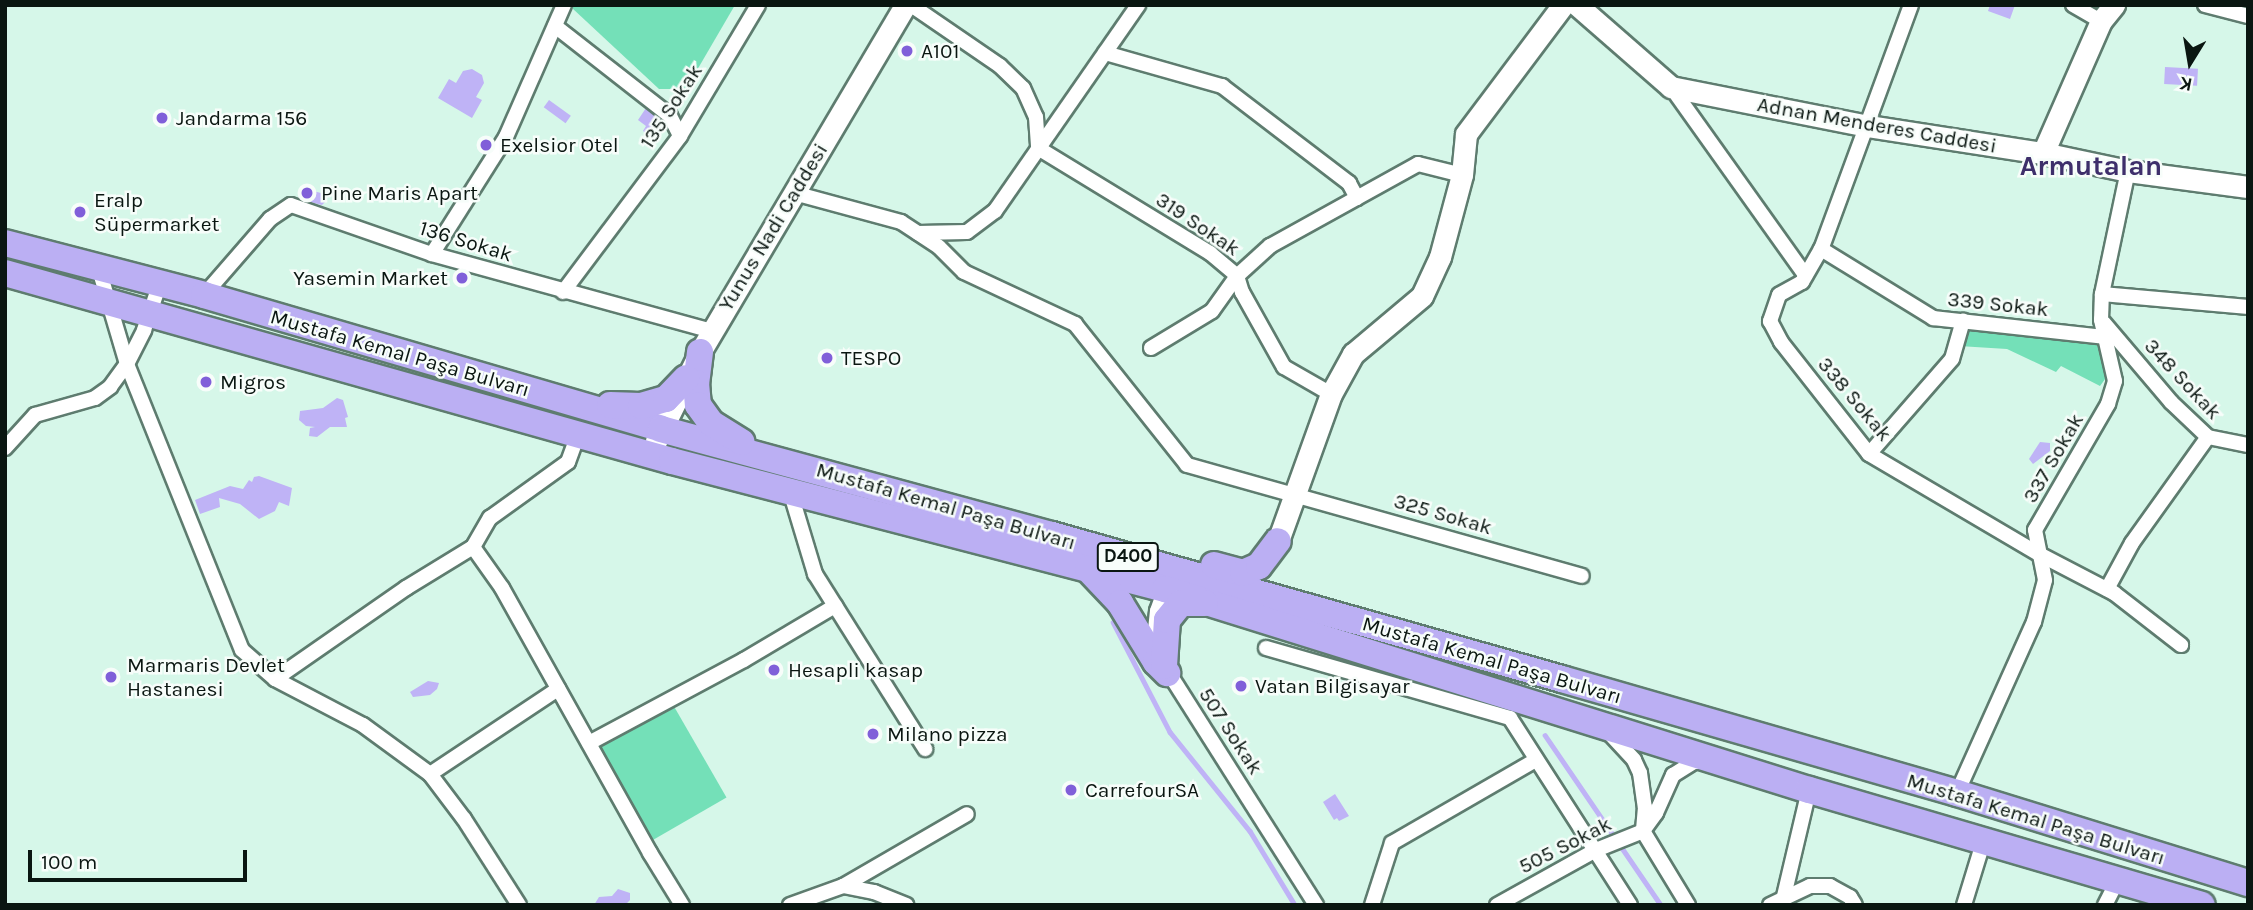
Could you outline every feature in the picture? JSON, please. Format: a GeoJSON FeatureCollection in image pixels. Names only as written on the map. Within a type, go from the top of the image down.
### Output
{"type":"FeatureCollection","features":[{"type":"Feature","properties":{"kind":"highway","name":"Mustafa Kemal Paşa Bulvarı"},"geometry":{"type":"LineString","coordinates":[[5,243],[204,295],[661,429],[1052,534],[1169,579],[1210,603],[1983,843],[2202,905]]}},
{"type":"Feature","properties":{"kind":"highway","name":"Mustafa Kemal Paşa Bulvarı"},"geometry":{"type":"LineString","coordinates":[[5,273],[790,491],[1084,566],[1169,579],[1461,651],[1957,793],[2248,883]]}},
{"type":"Feature","properties":{"kind":"highway"},"geometry":{"type":"LineString","coordinates":[[706,341],[696,383],[698,405],[711,423],[730,437],[809,467]]}},
{"type":"Feature","properties":{"kind":"highway"},"geometry":{"type":"LineString","coordinates":[[539,394],[608,405],[641,406],[666,399],[686,378]]}},
{"type":"Feature","properties":{"kind":"highway"},"geometry":{"type":"LineString","coordinates":[[1052,534],[1148,548],[1243,573],[1259,566],[1278,541]]}},
{"type":"Feature","properties":{"kind":"highway"},"geometry":{"type":"LineString","coordinates":[[1278,541],[1279,582],[1289,592],[1461,651]]}},
{"type":"Feature","properties":{"kind":"highway"},"geometry":{"type":"LineString","coordinates":[[1084,566],[1116,597],[1156,662],[1166,669]]}},
{"type":"Feature","properties":{"kind":"highway"},"geometry":{"type":"LineString","coordinates":[[1166,669],[1167,620],[1181,603],[1210,603]]}},
{"type":"Feature","properties":{"kind":"street"},"geometry":{"type":"LineString","coordinates":[[432,254],[506,137],[564,5]]}},
{"type":"Feature","properties":{"kind":"street","name":"135 Sokak"},"geometry":{"type":"LineString","coordinates":[[563,292],[680,136],[758,5]]}},
{"type":"Feature","properties":{"kind":"street","name":"Yunus Nadi Caddesi"},"geometry":{"type":"LineString","coordinates":[[650,454],[706,341],[905,5]]}},
{"type":"Feature","properties":{"kind":"street"},"geometry":{"type":"LineString","coordinates":[[911,5],[1000,66],[1023,88],[1036,117],[1038,148]]}},
{"type":"Feature","properties":{"kind":"street"},"geometry":{"type":"LineString","coordinates":[[918,233],[967,232],[995,211],[1138,5]]}},
{"type":"Feature","properties":{"kind":"street"},"geometry":{"type":"LineString","coordinates":[[1278,541],[1293,492],[1331,394],[1353,354],[1422,296],[1440,257],[1462,175],[1466,134],[1563,5]]}},
{"type":"Feature","properties":{"kind":"street","name":"Adnan Menderes Caddesi"},"geometry":{"type":"LineString","coordinates":[[1577,5],[1671,87],[1868,126],[2043,153],[2128,172],[2248,187]]}},
{"type":"Feature","properties":{"kind":"street","name":"338 Sokak"},"geometry":{"type":"LineString","coordinates":[[1911,5],[1821,249],[1802,282],[1779,295],[1770,321],[1781,342],[1869,454],[2039,554],[2107,589],[2181,645]]}},
{"type":"Feature","properties":{"kind":"street"},"geometry":{"type":"LineString","coordinates":[[2043,153],[2107,13],[2073,5]]}},
{"type":"Feature","properties":{"kind":"street"},"geometry":{"type":"LineString","coordinates":[[2205,5],[2248,16]]}},
{"type":"Feature","properties":{"kind":"street"},"geometry":{"type":"LineString","coordinates":[[555,26],[670,116],[680,136]]}},
{"type":"Feature","properties":{"kind":"street"},"geometry":{"type":"LineString","coordinates":[[1105,53],[1222,86],[1349,183],[1357,198]]}},
{"type":"Feature","properties":{"kind":"street"},"geometry":{"type":"LineString","coordinates":[[1671,87],[1805,275]]}},
{"type":"Feature","properties":{"kind":"street","name":"319 Sokak"},"geometry":{"type":"LineString","coordinates":[[1038,148],[1210,253],[1237,276],[1242,292],[1284,367],[1331,394]]}},
{"type":"Feature","properties":{"kind":"street"},"geometry":{"type":"LineString","coordinates":[[1152,348],[1212,311],[1237,276],[1270,246],[1418,164],[1462,175]]}},
{"type":"Feature","properties":{"kind":"street","name":"337 Sokak"},"geometry":{"type":"LineString","coordinates":[[1957,793],[2034,622],[2045,580],[2035,530],[2108,404],[2115,381],[2101,320],[2102,294],[2128,172]]}},
{"type":"Feature","properties":{"kind":"street","name":"325 Sokak"},"geometry":{"type":"LineString","coordinates":[[794,193],[901,222],[939,247],[964,272],[1075,324],[1187,465],[1293,492],[1582,576]]}},
{"type":"Feature","properties":{"kind":"street","name":"136 Sokak"},"geometry":{"type":"LineString","coordinates":[[204,295],[271,219],[291,205],[432,254],[563,292],[706,341]]}},
{"type":"Feature","properties":{"kind":"street","name":"339 Sokak"},"geometry":{"type":"LineString","coordinates":[[1821,249],[1933,318],[2106,337]]}},
{"type":"Feature","properties":{"kind":"street"},"geometry":{"type":"LineString","coordinates":[[98,266],[128,348],[127,364],[237,640],[257,666],[275,679],[363,725],[430,774],[464,819],[519,905]]}},
{"type":"Feature","properties":{"kind":"street"},"geometry":{"type":"LineString","coordinates":[[128,348],[160,283]]}},
{"type":"Feature","properties":{"kind":"street"},"geometry":{"type":"LineString","coordinates":[[2102,294],[2248,307]]}},
{"type":"Feature","properties":{"kind":"street","name":"348 Sokak"},"geometry":{"type":"LineString","coordinates":[[2101,320],[2171,402],[2208,438],[2248,445]]}},
{"type":"Feature","properties":{"kind":"street"},"geometry":{"type":"LineString","coordinates":[[1869,454],[1952,359],[1963,321]]}},
{"type":"Feature","properties":{"kind":"street"},"geometry":{"type":"LineString","coordinates":[[5,448],[35,415],[95,398],[110,387],[127,364]]}},
{"type":"Feature","properties":{"kind":"street"},"geometry":{"type":"LineString","coordinates":[[275,679],[406,588],[473,547],[490,518],[568,462],[578,434]]}},
{"type":"Feature","properties":{"kind":"street"},"geometry":{"type":"LineString","coordinates":[[2107,589],[2132,543],[2208,438]]}},
{"type":"Feature","properties":{"kind":"street"},"geometry":{"type":"LineString","coordinates":[[790,491],[815,574],[925,749]]}},
{"type":"Feature","properties":{"kind":"street"},"geometry":{"type":"LineString","coordinates":[[473,547],[502,588],[682,905]]}},
{"type":"Feature","properties":{"kind":"street","name":"507 Sokak"},"geometry":{"type":"LineString","coordinates":[[1169,579],[1155,620],[1156,643],[1166,669],[1316,905]]}},
{"type":"Feature","properties":{"kind":"street"},"geometry":{"type":"LineString","coordinates":[[589,743],[744,660],[835,606]]}},
{"type":"Feature","properties":{"kind":"street"},"geometry":{"type":"LineString","coordinates":[[1266,649],[1510,718],[1630,905]]}},
{"type":"Feature","properties":{"kind":"street"},"geometry":{"type":"LineString","coordinates":[[430,774],[558,689]]}},
{"type":"Feature","properties":{"kind":"street","name":"505 Sokak"},"geometry":{"type":"LineString","coordinates":[[1497,905],[1596,850],[1643,831],[1645,807],[1640,773],[1634,760],[1613,736],[1584,719]]}},
{"type":"Feature","properties":{"kind":"street"},"geometry":{"type":"LineString","coordinates":[[1372,905],[1392,843],[1536,760]]}},
{"type":"Feature","properties":{"kind":"street"},"geometry":{"type":"LineString","coordinates":[[1688,905],[1643,831],[1656,813],[1673,775],[1694,762],[1719,762]]}},
{"type":"Feature","properties":{"kind":"street"},"geometry":{"type":"LineString","coordinates":[[1784,896],[1810,790]]}},
{"type":"Feature","properties":{"kind":"street"},"geometry":{"type":"LineString","coordinates":[[790,905],[826,900],[843,886],[967,814]]}},
{"type":"Feature","properties":{"kind":"street"},"geometry":{"type":"LineString","coordinates":[[1964,905],[1983,843]]}},
{"type":"Feature","properties":{"kind":"street"},"geometry":{"type":"LineString","coordinates":[[2105,905],[2118,880]]}},
{"type":"Feature","properties":{"kind":"street"},"geometry":{"type":"LineString","coordinates":[[843,886],[874,892],[906,905]]}},
{"type":"Feature","properties":{"kind":"street"},"geometry":{"type":"LineString","coordinates":[[1770,905],[1784,896],[1810,886],[1830,886],[1850,897],[1855,905]]}},
{"type":"Feature","properties":{"kind":"green space"},"geometry":{"type":"Polygon","coordinates":[[[573,5],[735,5],[686,89],[659,89],[572,8],[573,5]]]}},
{"type":"Feature","properties":{"kind":"green space"},"geometry":{"type":"Polygon","coordinates":[[[1965,324],[2093,341],[2107,353],[2108,375],[2100,386],[2061,366],[2056,372],[2007,349],[1959,346],[1965,324]]]}},
{"type":"Feature","properties":{"kind":"green space"},"geometry":{"type":"Polygon","coordinates":[[[672,703],[727,797],[650,841],[596,747],[672,703]]]}},
{"type":"Feature","properties":{"kind":"shaded area"},"geometry":{"type":"Polygon","coordinates":[[[1990,5],[2015,5],[2010,19],[1988,11],[1990,5]]]}},
{"type":"Feature","properties":{"kind":"shaded area"},"geometry":{"type":"Polygon","coordinates":[[[2165,67],[2198,69],[2197,86],[2164,84],[2165,67]]]}},
{"type":"Feature","properties":{"kind":"shaded area"},"geometry":{"type":"Polygon","coordinates":[[[472,69],[482,75],[484,83],[476,97],[482,100],[472,118],[438,98],[449,79],[456,83],[463,71],[472,69]]]}},
{"type":"Feature","properties":{"kind":"shaded area"},"geometry":{"type":"Polygon","coordinates":[[[549,100],[571,116],[566,123],[544,107],[549,100]]]}},
{"type":"Feature","properties":{"kind":"shaded area"},"geometry":{"type":"Polygon","coordinates":[[[646,108],[659,118],[657,121],[661,124],[651,137],[643,131],[646,126],[638,120],[646,108]]]}},
{"type":"Feature","properties":{"kind":"shaded area"},"geometry":{"type":"Polygon","coordinates":[[[301,188],[325,194],[327,200],[322,205],[302,200],[298,196],[301,188]]]}},
{"type":"Feature","properties":{"kind":"shaded area"},"geometry":{"type":"Polygon","coordinates":[[[337,398],[343,400],[348,417],[345,418],[347,427],[330,427],[317,437],[309,436],[310,428],[315,427],[306,426],[299,420],[300,411],[323,408],[337,398]]]}},
{"type":"Feature","properties":{"kind":"shaded area"},"geometry":{"type":"Polygon","coordinates":[[[2040,442],[2050,443],[2050,451],[2033,464],[2029,459],[2040,442]]]}},
{"type":"Feature","properties":{"kind":"shaded area"},"geometry":{"type":"Polygon","coordinates":[[[259,476],[292,488],[289,506],[279,502],[275,511],[259,519],[240,504],[219,498],[220,507],[200,514],[195,500],[230,486],[243,489],[249,480],[252,482],[254,477],[259,476]]]}},
{"type":"Feature","properties":{"kind":"shaded area"},"geometry":{"type":"Polygon","coordinates":[[[428,681],[439,683],[437,689],[430,695],[413,697],[410,692],[428,681]]]}},
{"type":"Feature","properties":{"kind":"shaded area"},"geometry":{"type":"Polygon","coordinates":[[[1335,794],[1349,816],[1339,821],[1337,818],[1334,820],[1323,802],[1335,794]]]}},
{"type":"Feature","properties":{"kind":"shaded area"},"geometry":{"type":"Polygon","coordinates":[[[618,889],[630,893],[630,900],[625,905],[594,905],[599,897],[612,896],[618,889]]]}},
{"type":"Feature","properties":{"kind":"waterway"},"geometry":{"type":"LineString","coordinates":[[1113,622],[1170,732],[1250,831],[1295,905]]}},
{"type":"Feature","properties":{"kind":"waterway"},"geometry":{"type":"LineString","coordinates":[[1545,735],[1661,905]]}},
{"type":"Feature","properties":{"kind":"place","name":"A101"},"geometry":{"type":"Point","coordinates":[907,51]}},
{"type":"Feature","properties":{"kind":"place","name":"Jandarma 156"},"geometry":{"type":"Point","coordinates":[162,118]}},
{"type":"Feature","properties":{"kind":"place","name":"Exelsior Otel"},"geometry":{"type":"Point","coordinates":[486,145]}},
{"type":"Feature","properties":{"kind":"place","name":"Pine Maris Apart"},"geometry":{"type":"Point","coordinates":[307,193]}},
{"type":"Feature","properties":{"kind":"place","name":"Eralp Süpermarket"},"geometry":{"type":"Point","coordinates":[80,212]}},
{"type":"Feature","properties":{"kind":"place","name":"Yasemin Market"},"geometry":{"type":"Point","coordinates":[462,278]}},
{"type":"Feature","properties":{"kind":"place","name":"TESPO"},"geometry":{"type":"Point","coordinates":[827,358]}},
{"type":"Feature","properties":{"kind":"place","name":"Migros"},"geometry":{"type":"Point","coordinates":[206,382]}},
{"type":"Feature","properties":{"kind":"place","name":"Hesapli kasap"},"geometry":{"type":"Point","coordinates":[774,670]}},
{"type":"Feature","properties":{"kind":"place","name":"Marmaris Devlet Hastanesi"},"geometry":{"type":"Point","coordinates":[111,677]}},
{"type":"Feature","properties":{"kind":"place","name":"Vatan Bilgisayar"},"geometry":{"type":"Point","coordinates":[1241,686]}},
{"type":"Feature","properties":{"kind":"place","name":"Milano pizza"},"geometry":{"type":"Point","coordinates":[873,734]}},
{"type":"Feature","properties":{"kind":"place","name":"CarrefourSA"},"geometry":{"type":"Point","coordinates":[1071,790]}},
{"type":"Feature","properties":{"kind":"district","name":"Armutalan"},"geometry":{"type":"Point","coordinates":[2091,166]}}]}
